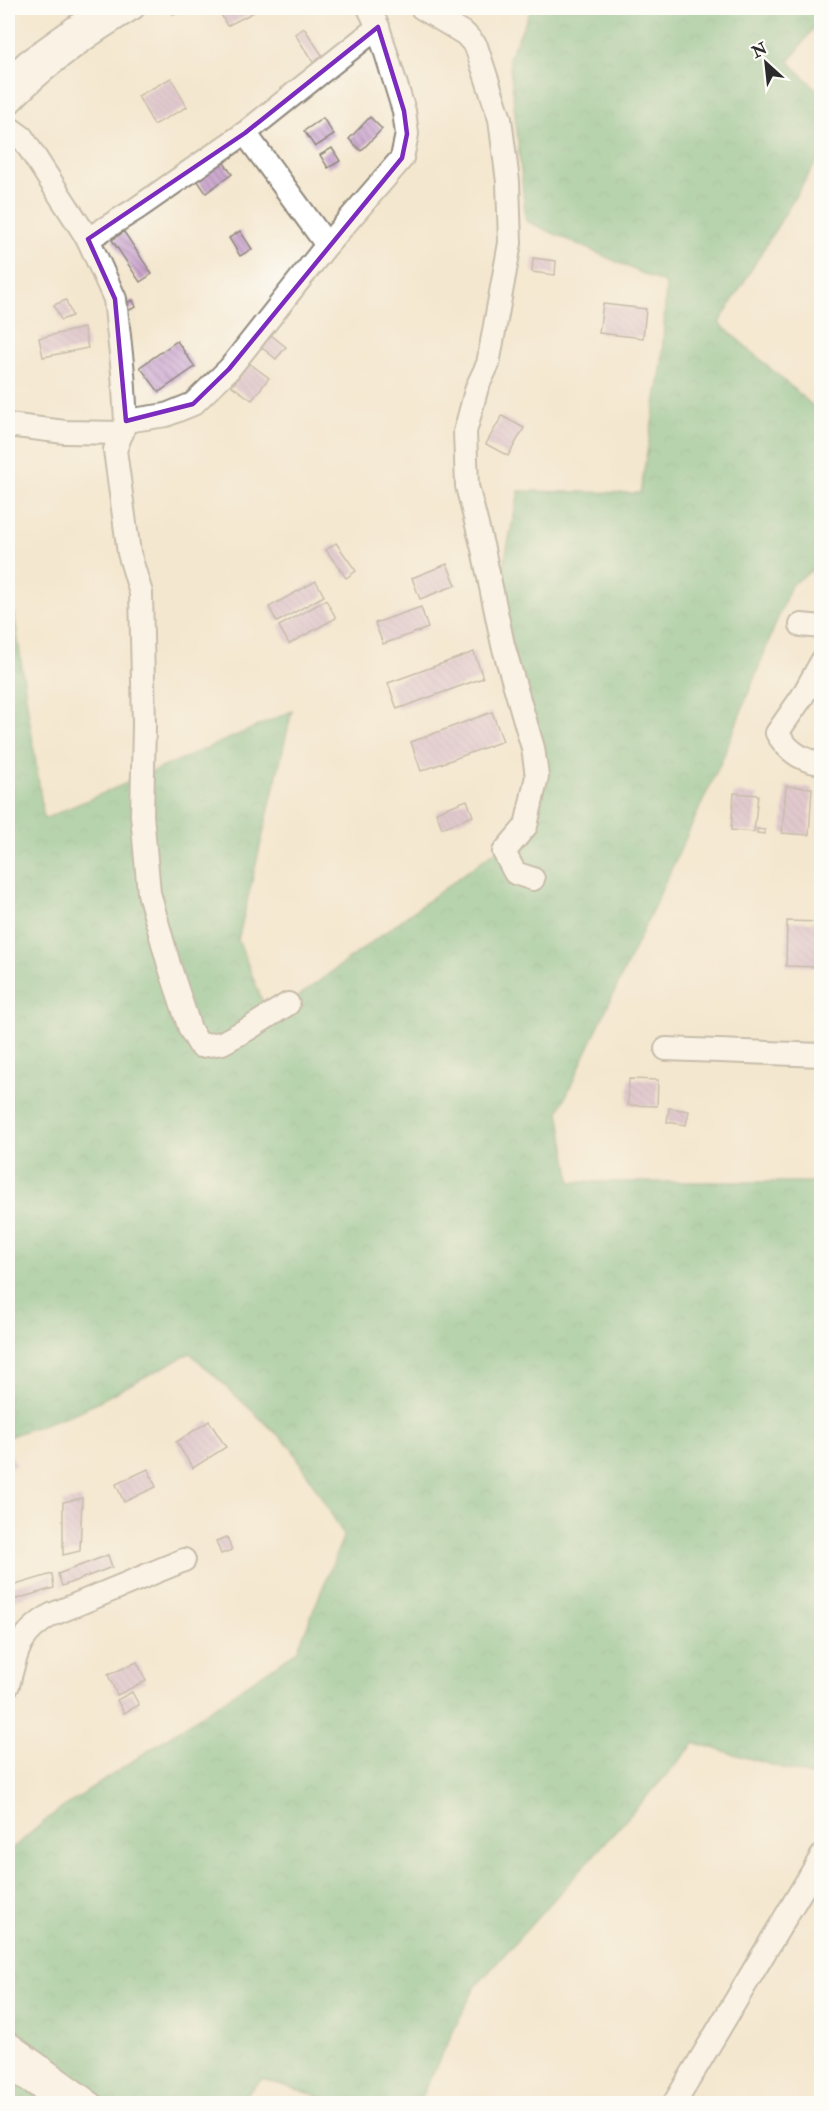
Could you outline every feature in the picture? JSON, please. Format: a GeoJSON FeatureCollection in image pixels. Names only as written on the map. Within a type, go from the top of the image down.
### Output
{"type":"FeatureCollection","features":[{"type":"Feature","properties":{"kind":"street"},"geometry":{"type":"LineString","coordinates":[[8,80],[27,62],[102,8]]}},
{"type":"Feature","properties":{"kind":"street"},"geometry":{"type":"LineString","coordinates":[[8,104],[57,61],[112,20],[133,8]]}},
{"type":"Feature","properties":{"kind":"street"},"geometry":{"type":"LineString","coordinates":[[422,8],[465,34],[476,46],[500,119],[508,182],[510,243],[488,363],[477,387],[465,432],[467,486],[503,645],[533,748],[537,776],[526,826],[504,852],[515,873],[533,879]]}},
{"type":"Feature","properties":{"kind":"street"},"geometry":{"type":"LineString","coordinates":[[8,425],[65,432],[124,427],[166,415],[193,404],[229,369],[327,245],[402,158],[407,134],[404,111],[373,17],[245,134],[88,239]]}},
{"type":"Feature","properties":{"kind":"street"},"geometry":{"type":"LineString","coordinates":[[8,127],[22,137],[88,239],[115,299],[123,373],[124,427],[116,450],[129,553],[141,593],[144,725],[142,815],[149,893],[169,966],[190,1029],[200,1046],[222,1043],[288,1004]]}},
{"type":"Feature","properties":{"kind":"street"},"geometry":{"type":"LineString","coordinates":[[245,134],[327,245]]}},
{"type":"Feature","properties":{"kind":"street"},"geometry":{"type":"LineString","coordinates":[[822,661],[802,697],[777,733],[786,748],[812,762],[822,763]]}},
{"type":"Feature","properties":{"kind":"street"},"geometry":{"type":"LineString","coordinates":[[666,1049],[822,1055]]}},
{"type":"Feature","properties":{"kind":"street"},"geometry":{"type":"LineString","coordinates":[[8,1685],[18,1645],[34,1625],[184,1560]]}},
{"type":"Feature","properties":{"kind":"street"},"geometry":{"type":"LineString","coordinates":[[674,2103],[822,1856]]}},
{"type":"Feature","properties":{"kind":"street"},"geometry":{"type":"LineString","coordinates":[[8,2043],[93,2103]]}},
{"type":"Feature","properties":{"kind":"street"},"geometry":{"type":"LineString","coordinates":[[8,2067],[65,2103]]}},
{"type":"Feature","properties":{"kind":"highlighted area"},"geometry":{"type":"Polygon","coordinates":[[[378,27],[404,111],[407,134],[402,158],[229,369],[193,404],[126,421],[115,299],[88,239],[245,133],[378,27]]]}},
{"type":"Feature","properties":{"kind":"green space"},"geometry":{"type":"Polygon","coordinates":[[[532,8],[821,8],[821,17],[789,62],[821,94],[821,154],[719,323],[821,413],[821,564],[791,585],[722,760],[559,1111],[571,1182],[821,1182],[821,1779],[695,1743],[475,1987],[418,2103],[341,2103],[262,2079],[237,2103],[8,2103],[8,1993],[15,1980],[8,1970],[8,1852],[52,1815],[297,1651],[344,1535],[291,1447],[190,1353],[80,1411],[8,1437],[8,611],[14,613],[44,819],[292,711],[238,940],[269,1018],[541,817],[501,578],[519,491],[640,493],[662,364],[666,284],[526,221],[509,57],[532,8]]]}},
{"type":"Feature","properties":{"kind":"building"},"geometry":{"type":"Polygon","coordinates":[[[170,8],[189,8],[173,14],[170,8]]]}},
{"type":"Feature","properties":{"kind":"building"},"geometry":{"type":"Polygon","coordinates":[[[218,8],[262,8],[227,26],[218,8]]]}},
{"type":"Feature","properties":{"kind":"building"},"geometry":{"type":"Polygon","coordinates":[[[304,28],[326,61],[316,67],[295,34],[304,28]]]}},
{"type":"Feature","properties":{"kind":"building"},"geometry":{"type":"Polygon","coordinates":[[[171,78],[187,107],[154,125],[138,96],[171,78]]]}},
{"type":"Feature","properties":{"kind":"building"},"geometry":{"type":"Polygon","coordinates":[[[370,117],[382,129],[361,151],[349,139],[370,117]]]}},
{"type":"Feature","properties":{"kind":"building"},"geometry":{"type":"Polygon","coordinates":[[[323,118],[334,135],[315,147],[304,131],[323,118]]]}},
{"type":"Feature","properties":{"kind":"building"},"geometry":{"type":"Polygon","coordinates":[[[332,148],[340,161],[328,168],[320,155],[332,148]]]}},
{"type":"Feature","properties":{"kind":"building"},"geometry":{"type":"Polygon","coordinates":[[[219,156],[232,174],[206,193],[193,174],[219,156]]]}},
{"type":"Feature","properties":{"kind":"building"},"geometry":{"type":"Polygon","coordinates":[[[240,231],[252,249],[240,256],[229,238],[240,231]]]}},
{"type":"Feature","properties":{"kind":"building"},"geometry":{"type":"Polygon","coordinates":[[[124,232],[152,274],[140,282],[112,240],[124,232]]]}},
{"type":"Feature","properties":{"kind":"building"},"geometry":{"type":"Polygon","coordinates":[[[533,258],[556,261],[555,275],[532,272],[533,258]]]}},
{"type":"Feature","properties":{"kind":"building"},"geometry":{"type":"Polygon","coordinates":[[[66,300],[72,316],[61,320],[54,305],[66,300]]]}},
{"type":"Feature","properties":{"kind":"building"},"geometry":{"type":"Polygon","coordinates":[[[133,300],[136,307],[122,313],[119,306],[133,300]]]}},
{"type":"Feature","properties":{"kind":"building"},"geometry":{"type":"Polygon","coordinates":[[[603,304],[646,309],[643,338],[599,333],[603,304]]]}},
{"type":"Feature","properties":{"kind":"building"},"geometry":{"type":"Polygon","coordinates":[[[84,328],[88,348],[43,357],[39,338],[84,328]]]}},
{"type":"Feature","properties":{"kind":"building"},"geometry":{"type":"Polygon","coordinates":[[[266,331],[286,347],[276,359],[256,343],[266,331]]]}},
{"type":"Feature","properties":{"kind":"building"},"geometry":{"type":"Polygon","coordinates":[[[177,341],[195,367],[159,392],[140,367],[177,341]]]}},
{"type":"Feature","properties":{"kind":"building"},"geometry":{"type":"Polygon","coordinates":[[[249,363],[269,378],[252,400],[232,386],[249,363]]]}},
{"type":"Feature","properties":{"kind":"building"},"geometry":{"type":"Polygon","coordinates":[[[502,416],[524,428],[508,456],[486,444],[502,416]]]}},
{"type":"Feature","properties":{"kind":"building"},"geometry":{"type":"Polygon","coordinates":[[[336,543],[356,571],[346,578],[326,550],[336,543]]]}},
{"type":"Feature","properties":{"kind":"building"},"geometry":{"type":"Polygon","coordinates":[[[447,564],[456,585],[420,599],[412,578],[447,564]]]}},
{"type":"Feature","properties":{"kind":"building"},"geometry":{"type":"Polygon","coordinates":[[[316,581],[324,596],[277,622],[269,607],[316,581]]]}},
{"type":"Feature","properties":{"kind":"building"},"geometry":{"type":"Polygon","coordinates":[[[326,600],[336,618],[289,644],[279,626],[326,600]]]}},
{"type":"Feature","properties":{"kind":"building"},"geometry":{"type":"Polygon","coordinates":[[[421,607],[428,628],[383,644],[375,623],[421,607]]]}},
{"type":"Feature","properties":{"kind":"building"},"geometry":{"type":"Polygon","coordinates":[[[474,652],[483,678],[397,709],[388,683],[474,652]]]}},
{"type":"Feature","properties":{"kind":"building"},"geometry":{"type":"Polygon","coordinates":[[[492,712],[503,741],[421,771],[411,742],[492,712]]]}},
{"type":"Feature","properties":{"kind":"building"},"geometry":{"type":"Polygon","coordinates":[[[786,786],[812,788],[809,835],[782,833],[786,786]]]}},
{"type":"Feature","properties":{"kind":"building"},"geometry":{"type":"Polygon","coordinates":[[[734,793],[758,795],[754,832],[731,830],[734,793]]]}},
{"type":"Feature","properties":{"kind":"building"},"geometry":{"type":"Polygon","coordinates":[[[467,800],[473,816],[442,828],[436,812],[467,800]]]}},
{"type":"Feature","properties":{"kind":"building"},"geometry":{"type":"Polygon","coordinates":[[[757,829],[765,830],[765,834],[757,833],[757,829]]]}},
{"type":"Feature","properties":{"kind":"building"},"geometry":{"type":"Polygon","coordinates":[[[787,921],[822,922],[820,967],[786,966],[787,921]]]}},
{"type":"Feature","properties":{"kind":"building"},"geometry":{"type":"Polygon","coordinates":[[[819,997],[822,997],[822,1022],[818,1022],[819,997]]]}},
{"type":"Feature","properties":{"kind":"building"},"geometry":{"type":"Polygon","coordinates":[[[629,1079],[658,1080],[657,1106],[628,1105],[629,1079]]]}},
{"type":"Feature","properties":{"kind":"building"},"geometry":{"type":"Polygon","coordinates":[[[669,1108],[689,1111],[686,1125],[667,1122],[669,1108]]]}},
{"type":"Feature","properties":{"kind":"building"},"geometry":{"type":"Polygon","coordinates":[[[209,1421],[226,1447],[193,1468],[176,1442],[209,1421]]]}},
{"type":"Feature","properties":{"kind":"building"},"geometry":{"type":"Polygon","coordinates":[[[10,1453],[16,1465],[8,1469],[8,1454],[10,1453]]]}},
{"type":"Feature","properties":{"kind":"building"},"geometry":{"type":"Polygon","coordinates":[[[148,1469],[156,1487],[124,1502],[116,1484],[148,1469]]]}},
{"type":"Feature","properties":{"kind":"building"},"geometry":{"type":"Polygon","coordinates":[[[82,1498],[80,1551],[63,1555],[63,1502],[82,1498]]]}},
{"type":"Feature","properties":{"kind":"building"},"geometry":{"type":"Polygon","coordinates":[[[227,1537],[232,1550],[221,1554],[216,1541],[227,1537]]]}},
{"type":"Feature","properties":{"kind":"building"},"geometry":{"type":"Polygon","coordinates":[[[108,1555],[112,1567],[62,1586],[58,1574],[108,1555]]]}},
{"type":"Feature","properties":{"kind":"building"},"geometry":{"type":"Polygon","coordinates":[[[52,1574],[54,1588],[13,1600],[12,1586],[52,1574]]]}},
{"type":"Feature","properties":{"kind":"building"},"geometry":{"type":"Polygon","coordinates":[[[137,1662],[146,1681],[117,1695],[108,1675],[137,1662]]]}},
{"type":"Feature","properties":{"kind":"building"},"geometry":{"type":"Polygon","coordinates":[[[132,1692],[139,1705],[124,1713],[117,1700],[132,1692]]]}}]}
